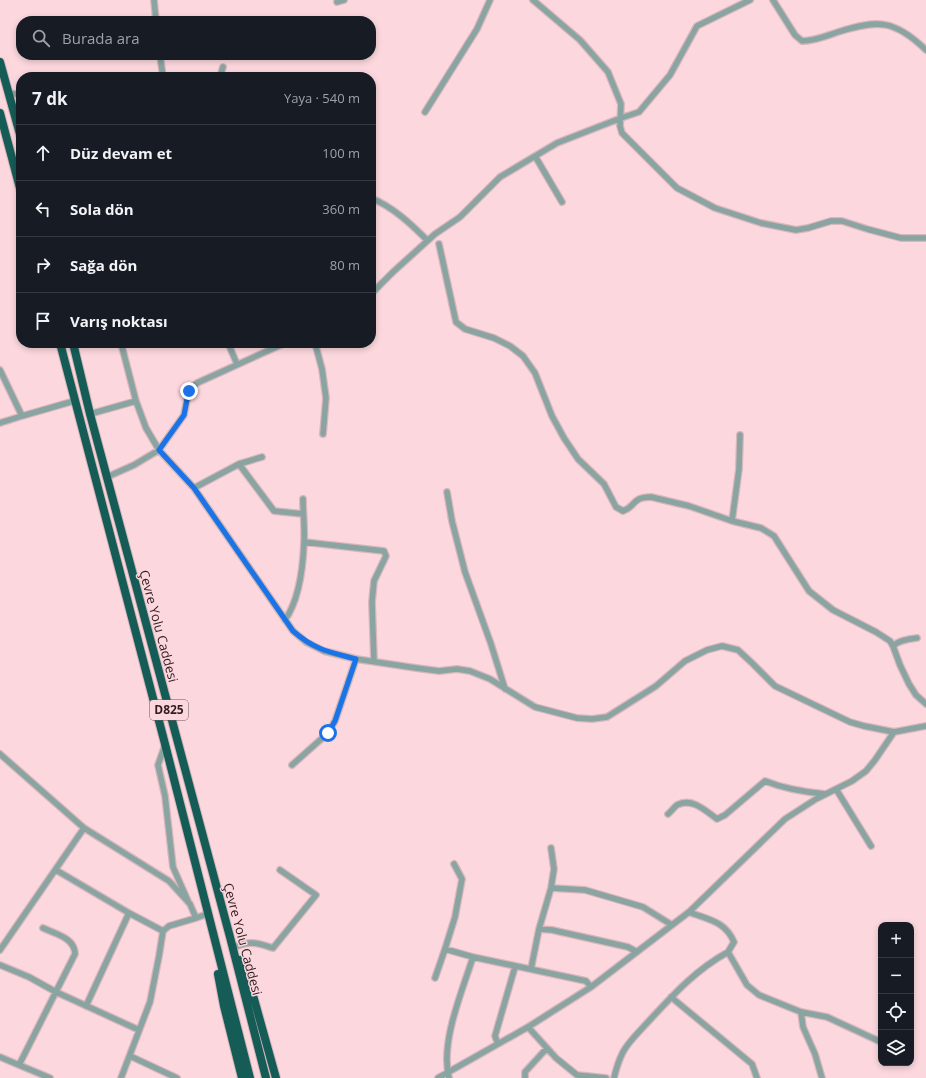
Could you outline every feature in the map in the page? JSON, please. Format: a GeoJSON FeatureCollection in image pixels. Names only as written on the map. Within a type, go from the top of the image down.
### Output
{"type":"FeatureCollection","features":[{"type":"Feature","properties":{"kind":"highway"},"geometry":{"type":"LineString","coordinates":[[0,63],[16,120]]}},
{"type":"Feature","properties":{"kind":"highway"},"geometry":{"type":"LineString","coordinates":[[0,113],[16,173]]}},
{"type":"Feature","properties":{"kind":"highway","name":"Çevre Yolu Caddesi"},"geometry":{"type":"LineString","coordinates":[[61,348],[165,744],[207,914],[250,1078]]}},
{"type":"Feature","properties":{"kind":"highway","name":"Çevre Yolu Caddesi"},"geometry":{"type":"LineString","coordinates":[[74,348],[90,414],[230,937],[266,1078]]}},
{"type":"Feature","properties":{"kind":"highway"},"geometry":{"type":"LineString","coordinates":[[207,914],[224,1006],[242,1078]]}},
{"type":"Feature","properties":{"kind":"highway"},"geometry":{"type":"LineString","coordinates":[[230,937],[249,981],[276,1078]]}},
{"type":"Feature","properties":{"kind":"street"},"geometry":{"type":"LineString","coordinates":[[154,0],[156,16]]}},
{"type":"Feature","properties":{"kind":"street"},"geometry":{"type":"LineString","coordinates":[[338,2],[344,0]]}},
{"type":"Feature","properties":{"kind":"street"},"geometry":{"type":"LineString","coordinates":[[425,112],[477,29],[490,0]]}},
{"type":"Feature","properties":{"kind":"street"},"geometry":{"type":"LineString","coordinates":[[533,0],[580,40],[608,72],[621,104],[620,126],[622,133],[676,188],[715,208],[761,223],[796,230],[831,221],[842,221],[901,238],[926,238]]}},
{"type":"Feature","properties":{"kind":"street"},"geometry":{"type":"LineString","coordinates":[[376,289],[435,234],[460,217],[500,177],[556,143],[639,112],[670,75],[697,26],[750,0]]}},
{"type":"Feature","properties":{"kind":"street"},"geometry":{"type":"LineString","coordinates":[[773,0],[795,36],[802,41],[813,41],[867,24],[881,24],[892,26],[905,33],[926,50]]}},
{"type":"Feature","properties":{"kind":"street"},"geometry":{"type":"LineString","coordinates":[[161,60],[162,72]]}},
{"type":"Feature","properties":{"kind":"street"},"geometry":{"type":"LineString","coordinates":[[222,72],[223,67]]}},
{"type":"Feature","properties":{"kind":"street"},"geometry":{"type":"LineString","coordinates":[[9,94],[16,95]]}},
{"type":"Feature","properties":{"kind":"street"},"geometry":{"type":"LineString","coordinates":[[535,156],[562,202]]}},
{"type":"Feature","properties":{"kind":"street"},"geometry":{"type":"LineString","coordinates":[[376,200],[383,203],[399,215],[428,240]]}},
{"type":"Feature","properties":{"kind":"street"},"geometry":{"type":"LineString","coordinates":[[439,244],[456,322],[465,329],[494,338],[510,346],[523,356],[535,373],[552,416],[564,438],[578,459],[604,484],[616,507],[623,511],[627,510],[637,499],[651,497],[689,506],[732,521],[761,528],[774,536],[810,591],[833,610],[887,638],[893,646],[909,684],[916,695],[926,704]]}},
{"type":"Feature","properties":{"kind":"street"},"geometry":{"type":"LineString","coordinates":[[122,348],[136,401],[146,428],[159,450],[194,488],[293,631],[306,642],[324,651],[356,659],[438,671],[457,669],[470,671],[490,679],[535,707],[558,714],[592,719],[607,717],[656,686],[685,661],[707,650],[722,646],[738,650],[775,686],[785,692],[840,716],[850,722],[894,732],[926,726]]}},
{"type":"Feature","properties":{"kind":"street"},"geometry":{"type":"LineString","coordinates":[[230,348],[237,364]]}},
{"type":"Feature","properties":{"kind":"street"},"geometry":{"type":"LineString","coordinates":[[107,477],[134,465],[159,450],[184,415],[188,394],[192,387],[197,383],[274,348]]}},
{"type":"Feature","properties":{"kind":"street"},"geometry":{"type":"LineString","coordinates":[[316,348],[322,369],[326,398],[323,434]]}},
{"type":"Feature","properties":{"kind":"street"},"geometry":{"type":"LineString","coordinates":[[0,370],[22,416]]}},
{"type":"Feature","properties":{"kind":"street"},"geometry":{"type":"LineString","coordinates":[[0,423],[74,401]]}},
{"type":"Feature","properties":{"kind":"street"},"geometry":{"type":"LineString","coordinates":[[90,414],[136,401]]}},
{"type":"Feature","properties":{"kind":"street"},"geometry":{"type":"LineString","coordinates":[[732,521],[739,469],[740,435]]}},
{"type":"Feature","properties":{"kind":"street"},"geometry":{"type":"LineString","coordinates":[[194,488],[239,464],[262,457]]}},
{"type":"Feature","properties":{"kind":"street"},"geometry":{"type":"LineString","coordinates":[[239,464],[274,511],[303,514]]}},
{"type":"Feature","properties":{"kind":"street"},"geometry":{"type":"LineString","coordinates":[[447,492],[452,521],[465,572],[492,644],[505,689]]}},
{"type":"Feature","properties":{"kind":"street"},"geometry":{"type":"LineString","coordinates":[[285,620],[290,612],[298,588],[304,542],[303,499]]}},
{"type":"Feature","properties":{"kind":"street"},"geometry":{"type":"LineString","coordinates":[[304,542],[384,551],[386,556],[374,581],[372,602],[374,661]]}},
{"type":"Feature","properties":{"kind":"street"},"geometry":{"type":"LineString","coordinates":[[893,646],[904,640],[917,638]]}},
{"type":"Feature","properties":{"kind":"street"},"geometry":{"type":"LineString","coordinates":[[292,765],[328,733],[335,721],[356,659]]}},
{"type":"Feature","properties":{"kind":"street"},"geometry":{"type":"LineString","coordinates":[[438,1078],[449,1075],[591,987],[689,912],[785,819],[825,794],[852,781],[866,771],[894,732]]}},
{"type":"Feature","properties":{"kind":"street"},"geometry":{"type":"LineString","coordinates":[[165,744],[158,765],[165,796],[173,867],[196,918]]}},
{"type":"Feature","properties":{"kind":"street"},"geometry":{"type":"LineString","coordinates":[[0,754],[84,828],[169,881],[190,904]]}},
{"type":"Feature","properties":{"kind":"street"},"geometry":{"type":"LineString","coordinates":[[668,814],[677,805],[688,803],[699,805],[717,819],[725,815],[765,781],[799,791],[825,794]]}},
{"type":"Feature","properties":{"kind":"street"},"geometry":{"type":"LineString","coordinates":[[836,789],[871,846]]}},
{"type":"Feature","properties":{"kind":"street"},"geometry":{"type":"LineString","coordinates":[[0,950],[84,828]]}},
{"type":"Feature","properties":{"kind":"street"},"geometry":{"type":"LineString","coordinates":[[531,969],[539,929],[551,888],[554,869],[551,848]]}},
{"type":"Feature","properties":{"kind":"street"},"geometry":{"type":"LineString","coordinates":[[435,978],[455,918],[462,879],[454,864]]}},
{"type":"Feature","properties":{"kind":"street"},"geometry":{"type":"LineString","coordinates":[[56,870],[129,913],[162,930]]}},
{"type":"Feature","properties":{"kind":"street"},"geometry":{"type":"LineString","coordinates":[[234,947],[244,943],[253,942],[274,948],[316,895],[280,870]]}},
{"type":"Feature","properties":{"kind":"street"},"geometry":{"type":"LineString","coordinates":[[551,888],[585,890],[643,907],[672,925]]}},
{"type":"Feature","properties":{"kind":"street"},"geometry":{"type":"LineString","coordinates":[[614,1078],[617,1067],[627,1046],[692,976],[712,961],[728,952],[734,942],[730,933],[722,925],[689,912]]}},
{"type":"Feature","properties":{"kind":"street"},"geometry":{"type":"LineString","coordinates":[[86,1006],[129,913]]}},
{"type":"Feature","properties":{"kind":"street"},"geometry":{"type":"LineString","coordinates":[[162,930],[169,926],[207,914]]}},
{"type":"Feature","properties":{"kind":"street"},"geometry":{"type":"LineString","coordinates":[[19,1065],[76,954],[72,943],[43,928]]}},
{"type":"Feature","properties":{"kind":"street"},"geometry":{"type":"LineString","coordinates":[[539,929],[552,930],[628,946],[637,952]]}},
{"type":"Feature","properties":{"kind":"street"},"geometry":{"type":"LineString","coordinates":[[121,1078],[150,1002],[159,956],[162,930]]}},
{"type":"Feature","properties":{"kind":"street"},"geometry":{"type":"LineString","coordinates":[[445,949],[515,967],[586,981],[591,987]]}},
{"type":"Feature","properties":{"kind":"street"},"geometry":{"type":"LineString","coordinates":[[728,952],[747,986],[759,995],[801,1012],[826,1017],[878,1041]]}},
{"type":"Feature","properties":{"kind":"street"},"geometry":{"type":"LineString","coordinates":[[449,1075],[448,1045],[451,1028],[473,957]]}},
{"type":"Feature","properties":{"kind":"street"},"geometry":{"type":"LineString","coordinates":[[0,965],[139,1030]]}},
{"type":"Feature","properties":{"kind":"street"},"geometry":{"type":"LineString","coordinates":[[498,1044],[495,1036],[515,967]]}},
{"type":"Feature","properties":{"kind":"street"},"geometry":{"type":"LineString","coordinates":[[671,997],[752,1064],[757,1078]]}},
{"type":"Feature","properties":{"kind":"street"},"geometry":{"type":"LineString","coordinates":[[801,1012],[804,1027],[815,1054],[822,1078]]}},
{"type":"Feature","properties":{"kind":"street"},"geometry":{"type":"LineString","coordinates":[[528,1027],[556,1058],[577,1075],[606,1078]]}},
{"type":"Feature","properties":{"kind":"street"},"geometry":{"type":"LineString","coordinates":[[525,1078],[525,1072],[547,1048]]}},
{"type":"Feature","properties":{"kind":"street"},"geometry":{"type":"LineString","coordinates":[[130,1056],[177,1078]]}},
{"type":"Feature","properties":{"kind":"street"},"geometry":{"type":"LineString","coordinates":[[0,1057],[50,1078]]}},
{"type":"Feature","properties":{"kind":"route"},"geometry":{"type":"LineString","coordinates":[[189,391],[184,415],[159,450],[194,488],[293,631],[306,642],[324,651],[356,659],[335,721],[328,733]]}}]}
